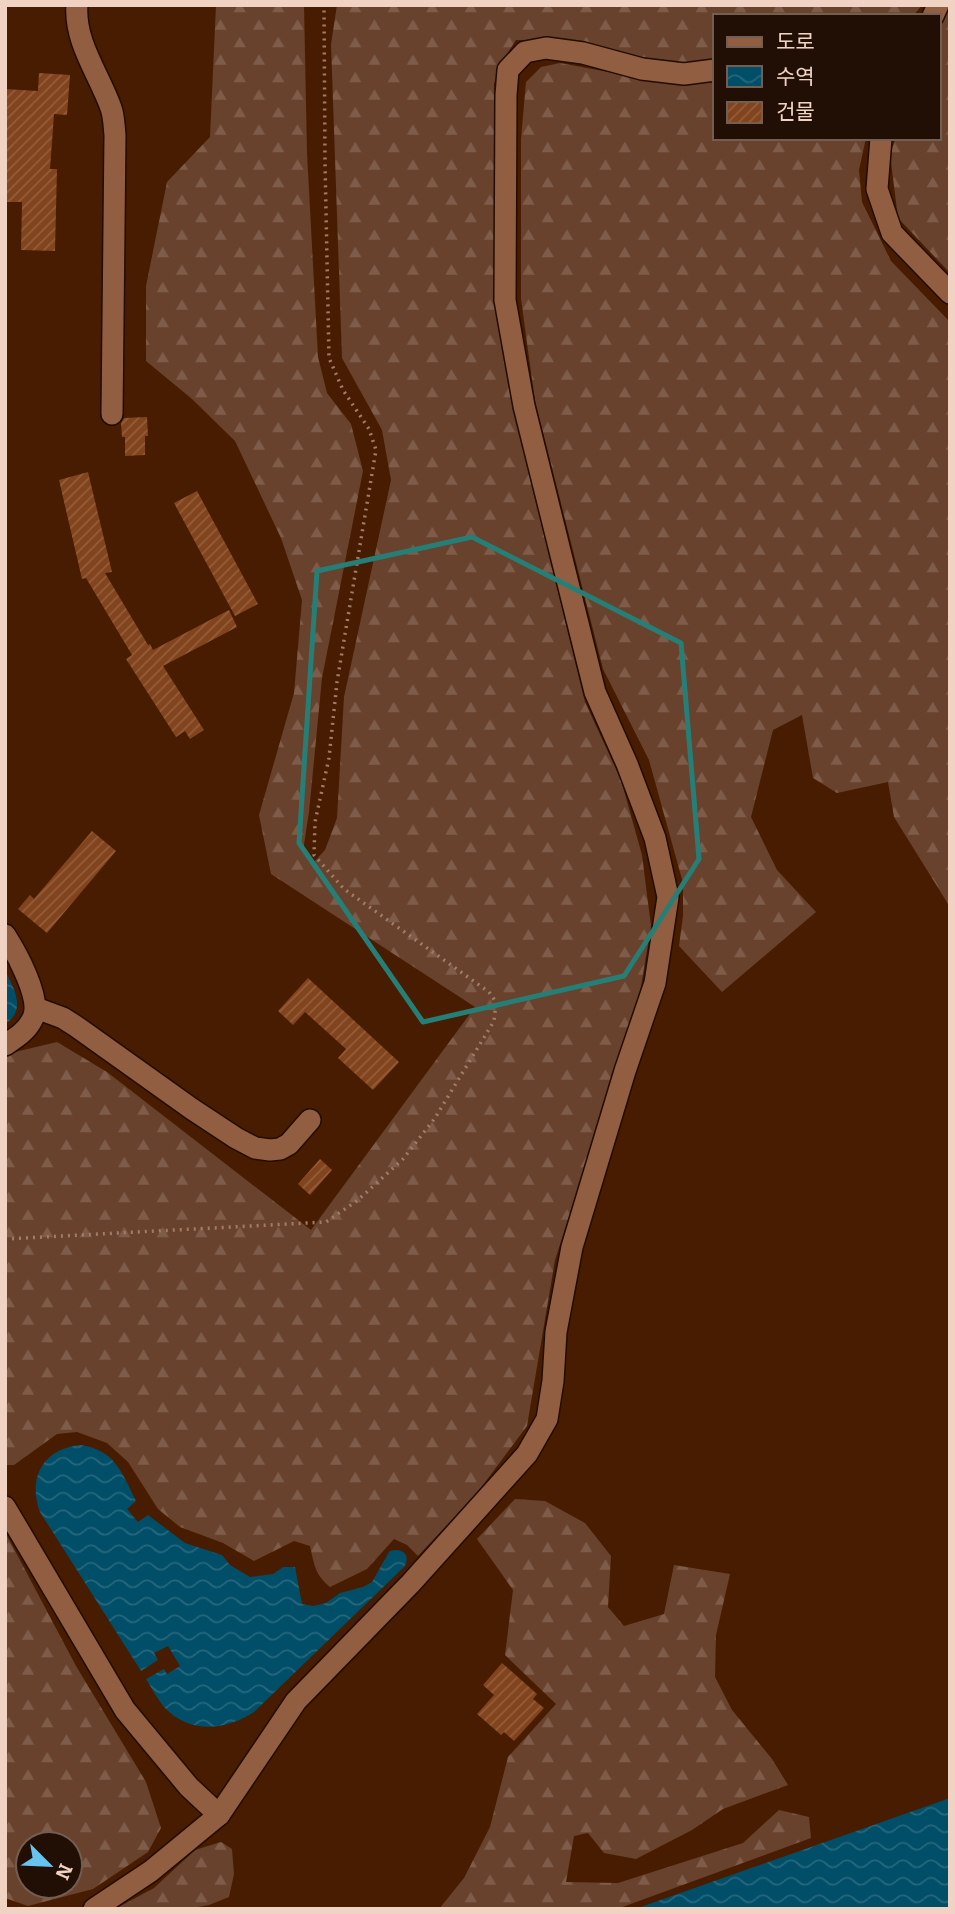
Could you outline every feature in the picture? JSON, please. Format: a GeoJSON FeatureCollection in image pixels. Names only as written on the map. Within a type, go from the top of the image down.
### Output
{"type":"FeatureCollection","features":[{"type":"Feature","properties":{"kind":"street"},"geometry":{"type":"LineString","coordinates":[[77,5],[79,35],[112,111],[116,135],[112,414]]}},
{"type":"Feature","properties":{"kind":"street"},"geometry":{"type":"LineString","coordinates":[[94,1909],[151,1871],[219,1815],[296,1701],[411,1583],[490,1496],[527,1454],[547,1419],[556,1332],[572,1247],[625,1070],[655,983],[668,897],[655,838],[627,764],[595,692],[524,406],[505,300],[508,70],[525,52],[546,48],[583,53],[642,69],[684,74],[713,70]]}},
{"type":"Feature","properties":{"kind":"street"},"geometry":{"type":"LineString","coordinates":[[881,140],[877,189],[892,233],[950,293]]}},
{"type":"Feature","properties":{"kind":"street"},"geometry":{"type":"LineString","coordinates":[[5,935],[27,978],[36,1008],[34,1017],[23,1033],[5,1045]]}},
{"type":"Feature","properties":{"kind":"street"},"geometry":{"type":"LineString","coordinates":[[36,1008],[63,1018],[192,1110],[255,1148],[280,1149],[289,1144],[310,1120]]}},
{"type":"Feature","properties":{"kind":"street"},"geometry":{"type":"LineString","coordinates":[[5,1507],[125,1710],[189,1787],[219,1815]]}},
{"type":"Feature","properties":{"kind":"path"},"geometry":{"type":"LineString","coordinates":[[5,1239],[326,1223],[358,1200],[403,1158],[435,1118],[494,1021],[496,1002],[489,992],[344,890],[314,855],[315,822],[329,758],[337,682],[376,450],[369,429],[343,390],[330,358],[324,5]]}},
{"type":"Feature","properties":{"kind":"highlighted area"},"geometry":{"type":"Polygon","coordinates":[[[472,537],[681,643],[699,859],[624,976],[423,1022],[299,843],[317,571],[472,537]]]}},
{"type":"Feature","properties":{"kind":"green space"},"geometry":{"type":"Polygon","coordinates":[[[216,5],[304,5],[307,153],[318,357],[327,393],[351,424],[363,471],[322,678],[303,851],[313,863],[325,850],[337,818],[344,697],[391,480],[382,430],[342,358],[331,44],[337,5],[922,5],[915,14],[713,14],[713,59],[682,63],[637,59],[552,40],[516,40],[501,63],[494,84],[495,303],[514,411],[585,702],[621,780],[642,855],[651,926],[638,1004],[555,1260],[527,1426],[477,1493],[418,1556],[407,1545],[394,1539],[367,1569],[330,1587],[318,1574],[310,1546],[294,1541],[254,1561],[223,1543],[180,1527],[158,1509],[128,1462],[107,1443],[77,1432],[57,1434],[14,1465],[5,1465],[5,1057],[57,1042],[107,1072],[311,1230],[475,1007],[271,874],[259,815],[294,693],[302,600],[281,538],[235,441],[192,399],[146,361],[146,286],[167,182],[210,137],[216,5]]]}},
{"type":"Feature","properties":{"kind":"green space"},"geometry":{"type":"Polygon","coordinates":[[[950,5],[950,273],[898,218],[890,154],[895,140],[941,140],[941,21],[950,5]]]}},
{"type":"Feature","properties":{"kind":"green space"},"geometry":{"type":"Polygon","coordinates":[[[560,63],[668,83],[713,82],[713,140],[866,140],[859,170],[862,202],[891,261],[950,322],[950,907],[894,817],[888,782],[837,793],[813,778],[802,715],[773,730],[751,817],[777,870],[816,912],[722,992],[679,946],[683,883],[649,760],[603,669],[535,401],[521,299],[521,139],[526,82],[541,67],[560,63]]]}},
{"type":"Feature","properties":{"kind":"green space"},"geometry":{"type":"Polygon","coordinates":[[[515,1499],[545,1501],[585,1523],[611,1556],[608,1607],[624,1626],[664,1614],[674,1565],[730,1574],[716,1635],[715,1677],[732,1710],[772,1759],[788,1785],[723,1809],[692,1830],[636,1859],[604,1853],[588,1833],[574,1836],[566,1882],[618,1883],[743,1843],[779,1810],[809,1817],[811,1838],[617,1909],[439,1909],[464,1878],[490,1827],[508,1757],[556,1704],[505,1655],[513,1590],[477,1539],[515,1499]]]}},
{"type":"Feature","properties":{"kind":"green space"},"geometry":{"type":"Polygon","coordinates":[[[5,1532],[76,1666],[146,1782],[161,1828],[148,1852],[93,1889],[84,1891],[84,1830],[14,1830],[14,1900],[51,1900],[28,1906],[5,1898],[5,1532]]]}},
{"type":"Feature","properties":{"kind":"green space"},"geometry":{"type":"Polygon","coordinates":[[[221,1842],[232,1849],[234,1874],[229,1897],[209,1905],[187,1909],[115,1909],[154,1888],[195,1850],[221,1842]]]}},
{"type":"Feature","properties":{"kind":"water"},"geometry":{"type":"Polygon","coordinates":[[[5,970],[15,992],[17,1006],[12,1018],[5,1024],[5,970]]]}},
{"type":"Feature","properties":{"kind":"water"},"geometry":{"type":"Polygon","coordinates":[[[81,1445],[102,1452],[116,1464],[136,1501],[127,1509],[138,1522],[148,1515],[185,1543],[222,1555],[230,1565],[250,1577],[273,1574],[283,1567],[295,1567],[302,1604],[313,1606],[326,1603],[340,1593],[372,1582],[389,1552],[393,1550],[406,1555],[406,1563],[254,1712],[219,1726],[208,1727],[185,1722],[164,1707],[146,1679],[164,1669],[167,1674],[180,1666],[168,1646],[154,1653],[158,1660],[141,1671],[40,1512],[36,1487],[42,1466],[57,1452],[81,1445]]]}},
{"type":"Feature","properties":{"kind":"water"},"geometry":{"type":"Polygon","coordinates":[[[950,1798],[950,1909],[635,1909],[950,1798]]]}},
{"type":"Feature","properties":{"kind":"building"},"geometry":{"type":"Polygon","coordinates":[[[39,73],[70,75],[67,115],[54,114],[50,169],[57,169],[55,251],[21,250],[22,202],[5,202],[5,89],[38,91],[39,73]]]}},
{"type":"Feature","properties":{"kind":"building"},"geometry":{"type":"Polygon","coordinates":[[[147,417],[145,455],[125,456],[125,437],[122,437],[121,423],[124,418],[147,417]]]}},
{"type":"Feature","properties":{"kind":"building"},"geometry":{"type":"Polygon","coordinates":[[[88,472],[112,572],[105,573],[148,645],[150,644],[153,650],[229,610],[237,627],[163,666],[204,730],[190,739],[185,731],[176,737],[126,659],[132,655],[86,578],[82,579],[59,480],[88,472]]]}},
{"type":"Feature","properties":{"kind":"building"},"geometry":{"type":"Polygon","coordinates":[[[197,491],[258,604],[235,616],[174,503],[197,491]]]}},
{"type":"Feature","properties":{"kind":"building"},"geometry":{"type":"Polygon","coordinates":[[[92,831],[116,851],[47,933],[18,909],[30,895],[34,899],[92,831]]]}},
{"type":"Feature","properties":{"kind":"building"},"geometry":{"type":"Polygon","coordinates":[[[308,978],[399,1062],[373,1090],[338,1058],[346,1049],[305,1012],[293,1025],[278,1011],[308,978]]]}},
{"type":"Feature","properties":{"kind":"building"},"geometry":{"type":"Polygon","coordinates":[[[320,1159],[332,1170],[310,1195],[298,1184],[320,1159]]]}},
{"type":"Feature","properties":{"kind":"building"},"geometry":{"type":"Polygon","coordinates":[[[502,1663],[537,1694],[533,1699],[544,1708],[514,1741],[504,1732],[501,1735],[477,1714],[494,1695],[483,1685],[502,1663]]]}}]}
